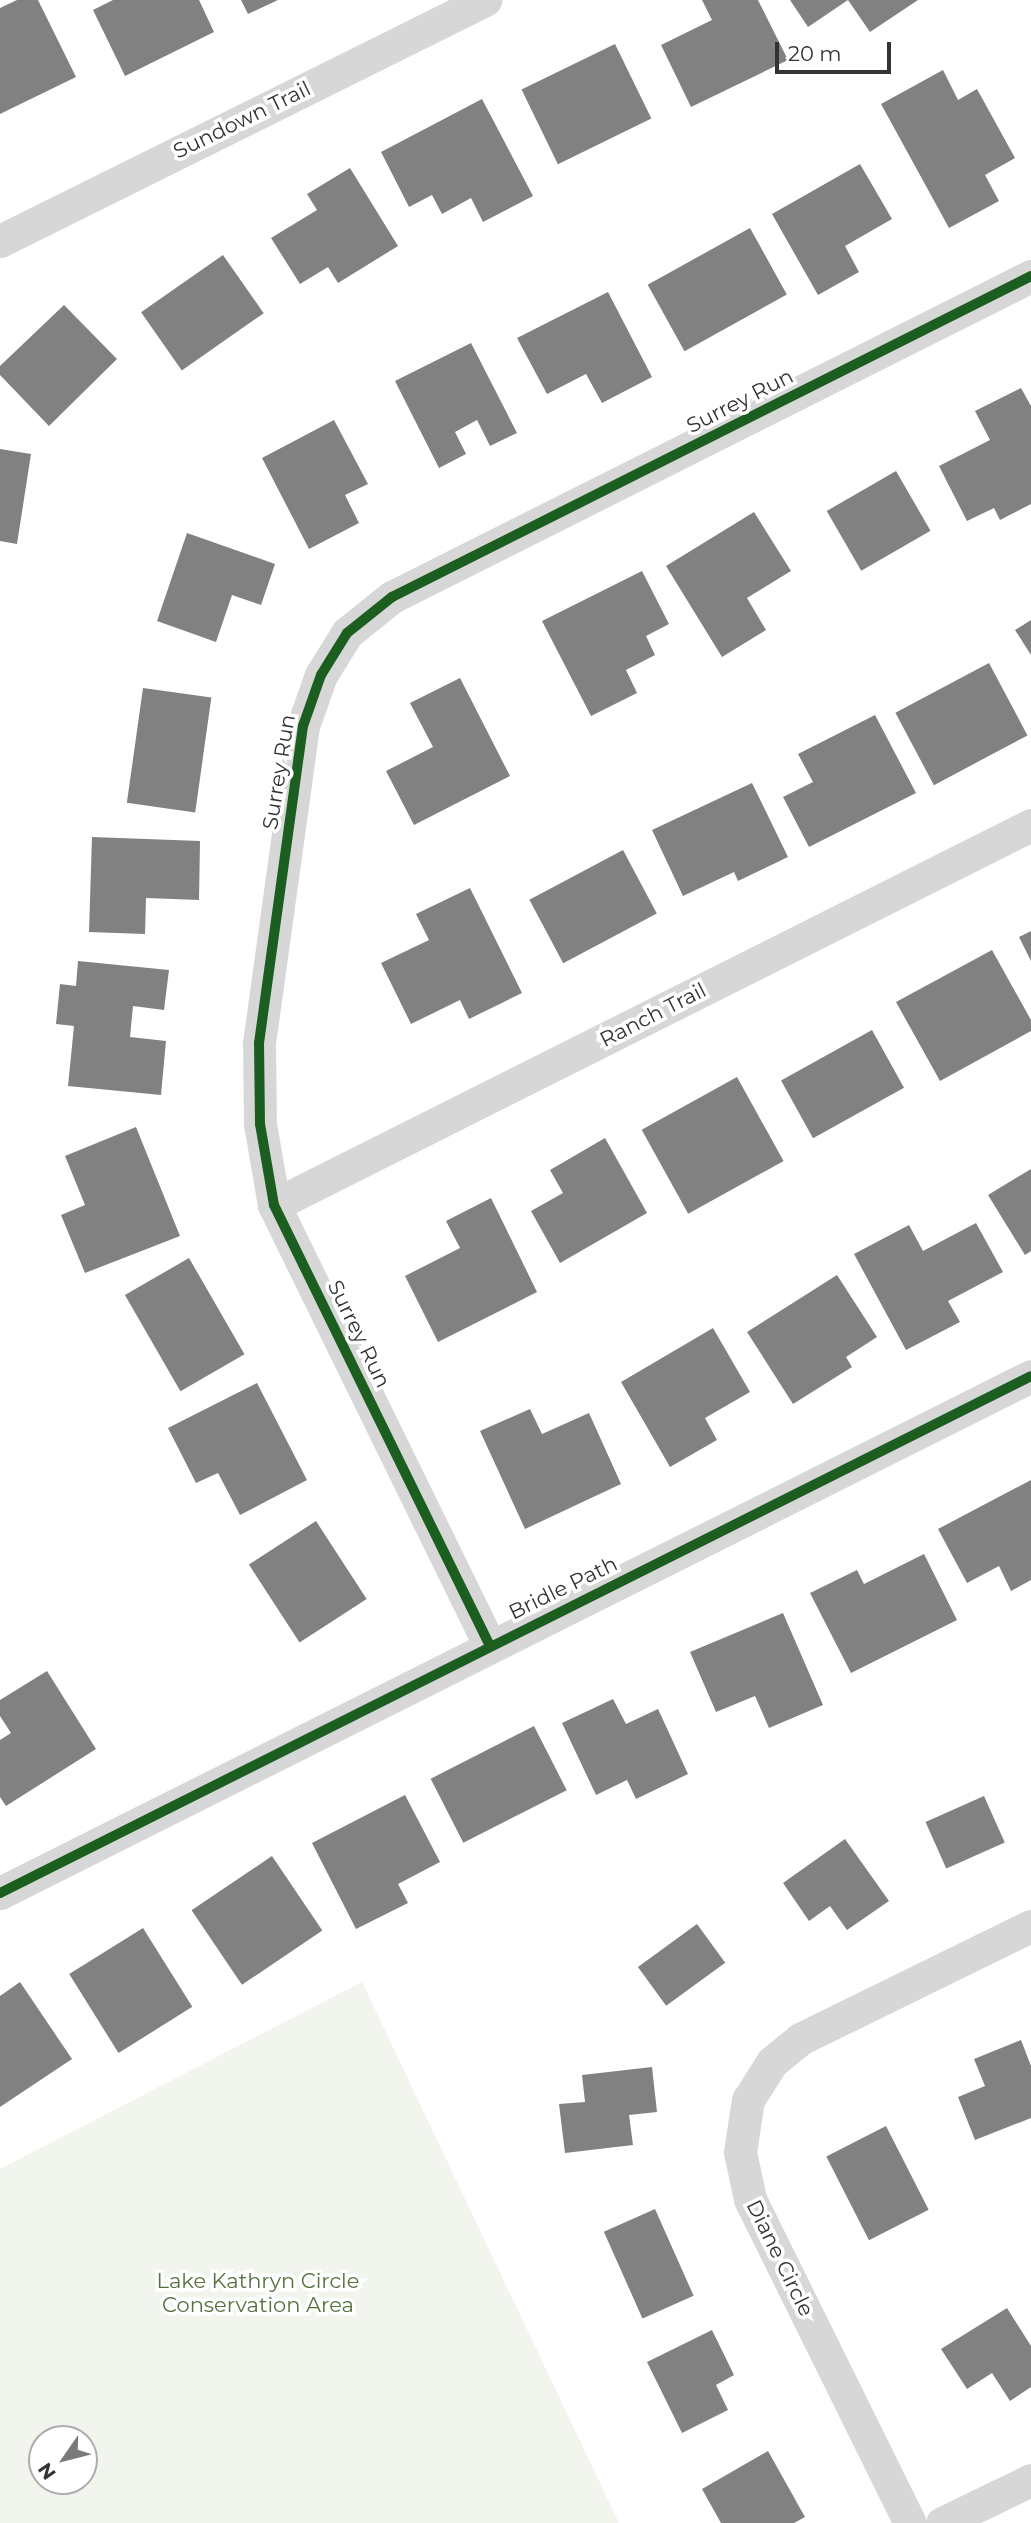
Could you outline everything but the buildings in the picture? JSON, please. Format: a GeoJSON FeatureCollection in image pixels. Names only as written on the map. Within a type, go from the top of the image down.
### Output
{"type":"FeatureCollection","features":[{"type":"Feature","properties":{"kind":"street","name":"Sundown Trail"},"geometry":{"type":"LineString","coordinates":[[0,241],[485,0]]}},
{"type":"Feature","properties":{"kind":"street","name":"Surrey Run"},"geometry":{"type":"LineString","coordinates":[[490,1646],[274,1205],[260,1124],[259,1043],[303,726],[321,675],[347,633],[393,597],[1031,276]]}},
{"type":"Feature","properties":{"kind":"street","name":"Ranch Trail"},"geometry":{"type":"LineString","coordinates":[[274,1205],[1031,825]]}},
{"type":"Feature","properties":{"kind":"street","name":"Bridle Path"},"geometry":{"type":"LineString","coordinates":[[0,1893],[1031,1376]]}},
{"type":"Feature","properties":{"kind":"street","name":"Diane Circle"},"geometry":{"type":"LineString","coordinates":[[911,2523],[750,2199],[740,2152],[748,2100],[772,2062],[800,2039],[1031,1926]]}},
{"type":"Feature","properties":{"kind":"street"},"geometry":{"type":"LineString","coordinates":[[942,2523],[1031,2480]]}},
{"type":"Feature","properties":{"kind":"green space","name":"Lake Kathryn Circle Conservation Area"},"geometry":{"type":"Polygon","coordinates":[[[362,1982],[619,2523],[0,2523],[0,2169],[362,1982]]]}},
{"type":"Feature","properties":{"kind":"cycle path"},"geometry":{"type":"LineString","coordinates":[[490,1646],[274,1205],[260,1124],[259,1043],[303,726],[321,675],[347,633],[392,597],[1031,276]]}},
{"type":"Feature","properties":{"kind":"cycle path"},"geometry":{"type":"LineString","coordinates":[[0,1893],[1031,1376]]}}]}
